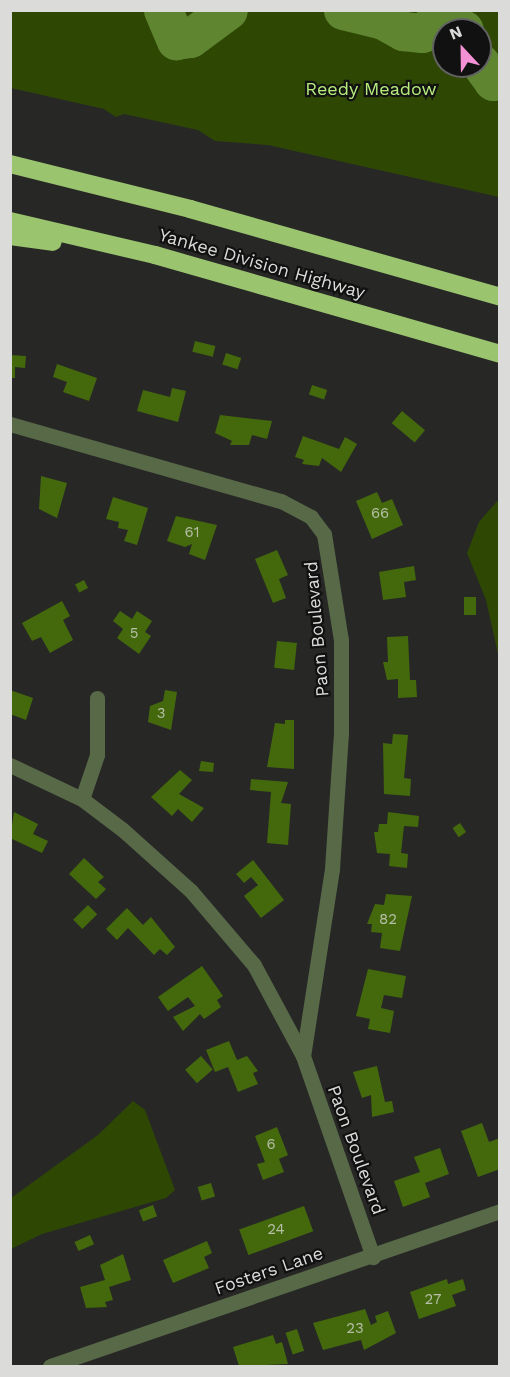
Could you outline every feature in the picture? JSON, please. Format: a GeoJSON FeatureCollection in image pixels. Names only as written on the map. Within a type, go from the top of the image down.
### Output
{"type":"FeatureCollection","features":[{"type":"Feature","properties":{"kind":"highway","name":"Yankee Division Highway"},"geometry":{"type":"LineString","coordinates":[[10,164],[190,209],[500,297]]}},
{"type":"Feature","properties":{"kind":"highway","name":"Yankee Division Highway"},"geometry":{"type":"LineString","coordinates":[[10,221],[155,255],[500,354]]}},
{"type":"Feature","properties":{"kind":"highway"},"geometry":{"type":"LineString","coordinates":[[10,236],[155,255]]}},
{"type":"Feature","properties":{"kind":"street","name":"Paon Boulevard"},"geometry":{"type":"LineString","coordinates":[[10,424],[281,501],[310,517],[324,534],[340,640],[341,733],[332,869],[303,1056]]}},
{"type":"Feature","properties":{"kind":"street"},"geometry":{"type":"LineString","coordinates":[[82,799],[97,755],[97,698]]}},
{"type":"Feature","properties":{"kind":"street","name":"Paon Boulevard"},"geometry":{"type":"LineString","coordinates":[[10,765],[82,799],[157,859],[220,923],[268,987],[303,1056],[374,1257]]}},
{"type":"Feature","properties":{"kind":"street","name":"Fosters Lane"},"geometry":{"type":"LineString","coordinates":[[50,1366],[374,1257],[500,1211]]}},
{"type":"Feature","properties":{"kind":"green space","name":"Reedy Meadow"},"geometry":{"type":"Polygon","coordinates":[[[11,10],[499,11],[499,197],[268,145],[215,141],[198,130],[124,114],[116,117],[104,109],[11,88],[11,10]]]}},
{"type":"Feature","properties":{"kind":"green space"},"geometry":{"type":"Polygon","coordinates":[[[499,499],[499,658],[486,600],[467,553],[479,522],[499,499]]]}},
{"type":"Feature","properties":{"kind":"green space"},"geometry":{"type":"Polygon","coordinates":[[[133,1101],[145,1110],[175,1190],[166,1198],[42,1234],[11,1249],[11,1198],[98,1135],[133,1101]]]}},
{"type":"Feature","properties":{"kind":"building"},"geometry":{"type":"Polygon","coordinates":[[[195,341],[215,346],[213,357],[192,352],[195,341]]]}},
{"type":"Feature","properties":{"kind":"building"},"geometry":{"type":"Polygon","coordinates":[[[226,353],[241,358],[238,369],[222,364],[226,353]]]}},
{"type":"Feature","properties":{"kind":"building"},"geometry":{"type":"Polygon","coordinates":[[[10,355],[26,356],[25,368],[15,367],[15,378],[10,378],[10,355]]]}},
{"type":"Feature","properties":{"kind":"building"},"geometry":{"type":"Polygon","coordinates":[[[57,364],[97,378],[89,401],[63,392],[67,382],[53,377],[57,364]]]}},
{"type":"Feature","properties":{"kind":"building"},"geometry":{"type":"Polygon","coordinates":[[[312,385],[327,390],[324,399],[309,395],[312,385]]]}},
{"type":"Feature","properties":{"kind":"building"},"geometry":{"type":"Polygon","coordinates":[[[172,388],[186,391],[178,422],[137,411],[143,390],[170,397],[172,388]]]}},
{"type":"Feature","properties":{"kind":"building"},"geometry":{"type":"Polygon","coordinates":[[[402,411],[425,430],[415,443],[392,423],[402,411]]]}},
{"type":"Feature","properties":{"kind":"building"},"geometry":{"type":"Polygon","coordinates":[[[220,415],[272,421],[267,439],[252,435],[249,445],[230,445],[232,441],[215,433],[220,415]]]}},
{"type":"Feature","properties":{"kind":"building"},"geometry":{"type":"Polygon","coordinates":[[[303,436],[339,449],[345,437],[357,444],[341,472],[322,458],[319,466],[302,464],[304,460],[295,457],[303,436]]]}},
{"type":"Feature","properties":{"kind":"building"},"geometry":{"type":"Polygon","coordinates":[[[41,476],[67,483],[57,518],[39,509],[41,476]]]}},
{"type":"Feature","properties":{"kind":"building"},"geometry":{"type":"Polygon","coordinates":[[[377,492],[382,503],[392,499],[403,525],[372,539],[356,501],[377,492]]]}},
{"type":"Feature","properties":{"kind":"building"},"geometry":{"type":"Polygon","coordinates":[[[113,497],[148,508],[137,545],[124,541],[128,530],[118,528],[119,522],[106,519],[113,497]]]}},
{"type":"Feature","properties":{"kind":"building"},"geometry":{"type":"Polygon","coordinates":[[[176,516],[217,525],[205,560],[189,554],[192,544],[185,547],[167,541],[176,516]]]}},
{"type":"Feature","properties":{"kind":"building"},"geometry":{"type":"Polygon","coordinates":[[[277,550],[288,575],[279,579],[286,598],[273,603],[255,559],[277,550]]]}},
{"type":"Feature","properties":{"kind":"building"},"geometry":{"type":"Polygon","coordinates":[[[414,566],[416,580],[404,582],[406,597],[383,600],[379,572],[414,566]]]}},
{"type":"Feature","properties":{"kind":"building"},"geometry":{"type":"Polygon","coordinates":[[[84,580],[88,588],[79,593],[75,585],[84,580]]]}},
{"type":"Feature","properties":{"kind":"building"},"geometry":{"type":"Polygon","coordinates":[[[464,597],[476,597],[476,615],[464,615],[464,597]]]}},
{"type":"Feature","properties":{"kind":"building"},"geometry":{"type":"Polygon","coordinates":[[[62,601],[70,616],[63,620],[73,640],[50,653],[41,637],[32,641],[22,623],[62,601]]]}},
{"type":"Feature","properties":{"kind":"building"},"geometry":{"type":"Polygon","coordinates":[[[120,611],[132,619],[137,611],[152,621],[145,632],[151,636],[139,654],[117,638],[123,629],[113,621],[120,611]]]}},
{"type":"Feature","properties":{"kind":"building"},"geometry":{"type":"Polygon","coordinates":[[[408,636],[410,680],[416,680],[417,697],[398,698],[398,679],[387,680],[383,662],[388,662],[387,637],[408,636]]]}},
{"type":"Feature","properties":{"kind":"building"},"geometry":{"type":"Polygon","coordinates":[[[277,641],[297,643],[294,670],[274,668],[277,641]]]}},
{"type":"Feature","properties":{"kind":"building"},"geometry":{"type":"Polygon","coordinates":[[[10,690],[33,698],[26,720],[10,714],[10,690]]]}},
{"type":"Feature","properties":{"kind":"building"},"geometry":{"type":"Polygon","coordinates":[[[165,690],[177,692],[171,730],[148,722],[150,706],[163,701],[165,690]]]}},
{"type":"Feature","properties":{"kind":"building"},"geometry":{"type":"Polygon","coordinates":[[[285,720],[294,720],[294,769],[267,767],[275,723],[285,724],[285,720]]]}},
{"type":"Feature","properties":{"kind":"building"},"geometry":{"type":"Polygon","coordinates":[[[393,734],[408,735],[404,778],[411,779],[410,796],[384,794],[383,743],[392,744],[393,734]]]}},
{"type":"Feature","properties":{"kind":"building"},"geometry":{"type":"Polygon","coordinates":[[[201,761],[214,763],[213,772],[199,771],[201,761]]]}},
{"type":"Feature","properties":{"kind":"building"},"geometry":{"type":"Polygon","coordinates":[[[180,770],[192,780],[179,794],[204,808],[192,822],[178,809],[172,816],[151,797],[180,770]]]}},
{"type":"Feature","properties":{"kind":"building"},"geometry":{"type":"Polygon","coordinates":[[[251,779],[288,782],[281,803],[291,804],[288,845],[267,843],[271,792],[250,790],[251,779]]]}},
{"type":"Feature","properties":{"kind":"building"},"geometry":{"type":"Polygon","coordinates":[[[14,812],[38,824],[33,834],[48,841],[42,853],[10,838],[14,812]]]}},
{"type":"Feature","properties":{"kind":"building"},"geometry":{"type":"Polygon","coordinates":[[[388,812],[419,816],[418,827],[404,826],[401,853],[408,854],[407,868],[389,866],[390,854],[377,853],[374,832],[378,832],[379,824],[387,824],[388,812]]]}},
{"type":"Feature","properties":{"kind":"building"},"geometry":{"type":"Polygon","coordinates":[[[460,823],[466,832],[459,837],[453,828],[460,823]]]}},
{"type":"Feature","properties":{"kind":"building"},"geometry":{"type":"Polygon","coordinates":[[[84,858],[104,877],[98,882],[106,889],[96,899],[69,874],[84,858]]]}},
{"type":"Feature","properties":{"kind":"building"},"geometry":{"type":"Polygon","coordinates":[[[253,860],[284,900],[261,918],[244,896],[258,885],[251,877],[244,883],[236,874],[253,860]]]}},
{"type":"Feature","properties":{"kind":"building"},"geometry":{"type":"Polygon","coordinates":[[[386,894],[412,896],[400,951],[380,948],[382,933],[371,932],[372,924],[367,924],[375,904],[384,905],[386,894]]]}},
{"type":"Feature","properties":{"kind":"building"},"geometry":{"type":"Polygon","coordinates":[[[88,905],[97,914],[82,929],[73,920],[88,905]]]}},
{"type":"Feature","properties":{"kind":"building"},"geometry":{"type":"Polygon","coordinates":[[[127,908],[143,925],[151,917],[175,947],[167,955],[160,949],[154,955],[128,928],[117,940],[106,929],[127,908]]]}},
{"type":"Feature","properties":{"kind":"building"},"geometry":{"type":"Polygon","coordinates":[[[202,966],[223,996],[217,1000],[221,1007],[204,1019],[200,1014],[183,1031],[173,1017],[195,1006],[188,997],[168,1011],[158,997],[202,966]]]}},
{"type":"Feature","properties":{"kind":"building"},"geometry":{"type":"Polygon","coordinates":[[[368,969],[406,976],[402,998],[384,995],[381,1008],[394,1011],[390,1033],[368,1029],[370,1019],[356,1016],[368,969]]]}},
{"type":"Feature","properties":{"kind":"building"},"geometry":{"type":"Polygon","coordinates":[[[229,1041],[237,1060],[247,1056],[258,1071],[253,1073],[258,1084],[238,1092],[228,1067],[215,1072],[206,1050],[229,1041]]]}},
{"type":"Feature","properties":{"kind":"building"},"geometry":{"type":"Polygon","coordinates":[[[201,1056],[213,1070],[197,1083],[185,1070],[201,1056]]]}},
{"type":"Feature","properties":{"kind":"building"},"geometry":{"type":"Polygon","coordinates":[[[377,1066],[385,1102],[392,1101],[394,1112],[372,1117],[371,1095],[362,1098],[353,1072],[377,1066]]]}},
{"type":"Feature","properties":{"kind":"building"},"geometry":{"type":"Polygon","coordinates":[[[482,1123],[489,1142],[500,1138],[500,1169],[478,1177],[461,1131],[482,1123]]]}},
{"type":"Feature","properties":{"kind":"building"},"geometry":{"type":"Polygon","coordinates":[[[277,1127],[288,1155],[279,1159],[284,1172],[263,1180],[257,1164],[265,1162],[255,1136],[277,1127]]]}},
{"type":"Feature","properties":{"kind":"building"},"geometry":{"type":"Polygon","coordinates":[[[440,1148],[449,1174],[425,1183],[430,1197],[403,1207],[394,1181],[420,1172],[414,1157],[440,1148]]]}},
{"type":"Feature","properties":{"kind":"building"},"geometry":{"type":"Polygon","coordinates":[[[211,1183],[215,1196],[202,1200],[198,1187],[211,1183]]]}},
{"type":"Feature","properties":{"kind":"building"},"geometry":{"type":"Polygon","coordinates":[[[153,1205],[157,1216],[143,1221],[139,1210],[153,1205]]]}},
{"type":"Feature","properties":{"kind":"building"},"geometry":{"type":"Polygon","coordinates":[[[304,1206],[313,1231],[248,1255],[239,1230],[304,1206]]]}},
{"type":"Feature","properties":{"kind":"building"},"geometry":{"type":"Polygon","coordinates":[[[90,1235],[94,1244],[79,1251],[74,1242],[90,1235]]]}},
{"type":"Feature","properties":{"kind":"building"},"geometry":{"type":"Polygon","coordinates":[[[207,1241],[212,1253],[204,1257],[209,1268],[173,1283],[163,1260],[207,1241]]]}},
{"type":"Feature","properties":{"kind":"building"},"geometry":{"type":"Polygon","coordinates":[[[123,1254],[131,1280],[109,1287],[113,1300],[105,1302],[107,1307],[86,1308],[80,1287],[105,1280],[100,1265],[123,1254]]]}},
{"type":"Feature","properties":{"kind":"building"},"geometry":{"type":"Polygon","coordinates":[[[447,1279],[448,1284],[463,1279],[466,1290],[452,1295],[456,1306],[419,1319],[410,1292],[447,1279]]]}},
{"type":"Feature","properties":{"kind":"building"},"geometry":{"type":"Polygon","coordinates":[[[365,1309],[371,1325],[377,1322],[375,1316],[388,1311],[396,1333],[364,1350],[361,1340],[323,1350],[313,1323],[365,1309]]]}},
{"type":"Feature","properties":{"kind":"building"},"geometry":{"type":"Polygon","coordinates":[[[297,1329],[304,1351],[293,1355],[286,1333],[297,1329]]]}},
{"type":"Feature","properties":{"kind":"building"},"geometry":{"type":"Polygon","coordinates":[[[273,1335],[276,1344],[282,1342],[288,1364],[239,1366],[233,1347],[273,1335]]]}},
{"type":"Feature","properties":{"kind":"waterway"},"geometry":{"type":"LineString","coordinates":[[163,10],[176,40],[190,38],[228,10]]}},
{"type":"Feature","properties":{"kind":"waterway"},"geometry":{"type":"LineString","coordinates":[[343,10],[383,20],[403,31],[422,33],[432,25]]}},
{"type":"Feature","properties":{"kind":"waterway"},"geometry":{"type":"LineString","coordinates":[[491,78],[493,81],[500,80]]}}]}
